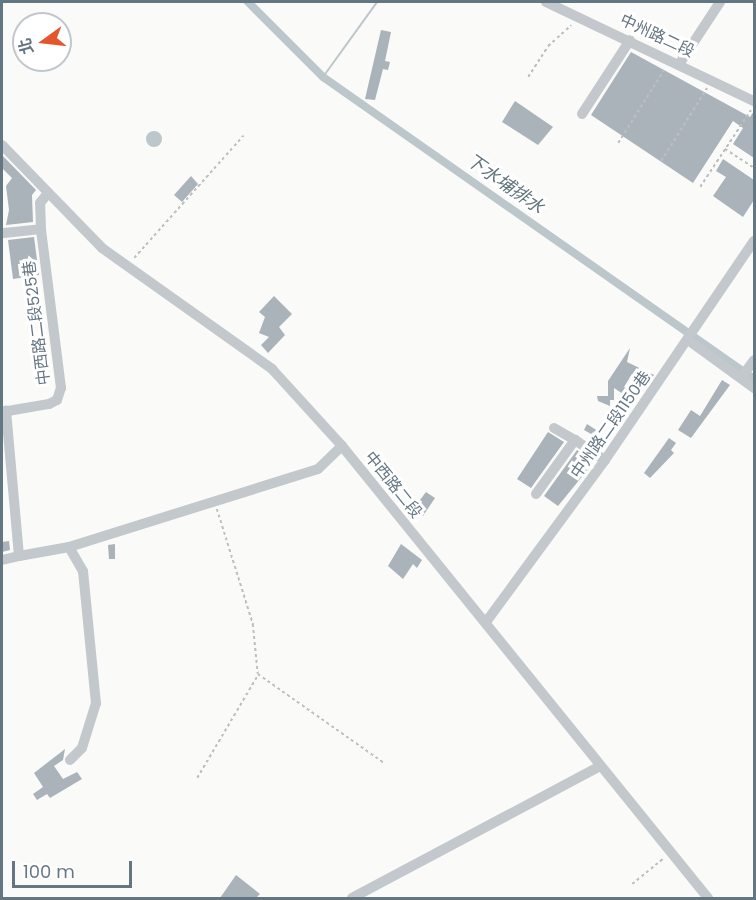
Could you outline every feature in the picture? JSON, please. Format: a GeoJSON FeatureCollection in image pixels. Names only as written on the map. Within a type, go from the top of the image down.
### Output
{"type":"FeatureCollection","features":[{"type":"Feature","properties":{"kind":"street","name":"中州路二段"},"geometry":{"type":"LineString","coordinates":[[546,2],[675,61],[754,103]]}},
{"type":"Feature","properties":{"kind":"street"},"geometry":{"type":"LineString","coordinates":[[675,61],[720,2]]}},
{"type":"Feature","properties":{"kind":"street"},"geometry":{"type":"LineString","coordinates":[[582,114],[630,40]]}},
{"type":"Feature","properties":{"kind":"street","name":"中西路二段"},"geometry":{"type":"LineString","coordinates":[[2,145],[102,248],[272,369],[342,446],[708,898]]}},
{"type":"Feature","properties":{"kind":"street","name":"中西路二段525巷"},"geometry":{"type":"LineString","coordinates":[[4,412],[49,404],[57,400],[61,388],[41,229],[40,203],[48,193]]}},
{"type":"Feature","properties":{"kind":"street"},"geometry":{"type":"LineString","coordinates":[[4,233],[41,229]]}},
{"type":"Feature","properties":{"kind":"street","name":"中州路二段1150巷"},"geometry":{"type":"LineString","coordinates":[[486,622],[605,460],[754,241]]}},
{"type":"Feature","properties":{"kind":"street"},"geometry":{"type":"LineString","coordinates":[[688,340],[754,388]]}},
{"type":"Feature","properties":{"kind":"street"},"geometry":{"type":"LineString","coordinates":[[741,378],[753,365]]}},
{"type":"Feature","properties":{"kind":"street"},"geometry":{"type":"LineString","coordinates":[[4,412],[19,556]]}},
{"type":"Feature","properties":{"kind":"street"},"geometry":{"type":"LineString","coordinates":[[554,428],[605,460]]}},
{"type":"Feature","properties":{"kind":"street"},"geometry":{"type":"LineString","coordinates":[[536,494],[575,440]]}},
{"type":"Feature","properties":{"kind":"street"},"geometry":{"type":"LineString","coordinates":[[2,560],[69,547],[318,469],[342,446]]}},
{"type":"Feature","properties":{"kind":"street"},"geometry":{"type":"LineString","coordinates":[[69,547],[83,571],[96,703],[82,748],[70,760]]}},
{"type":"Feature","properties":{"kind":"street"},"geometry":{"type":"LineString","coordinates":[[352,898],[600,766]]}},
{"type":"Feature","properties":{"kind":"path"},"geometry":{"type":"LineString","coordinates":[[528,76],[549,46],[581,18]]}},
{"type":"Feature","properties":{"kind":"path"},"geometry":{"type":"LineString","coordinates":[[618,142],[675,61]]}},
{"type":"Feature","properties":{"kind":"path"},"geometry":{"type":"LineString","coordinates":[[662,161],[712,79]]}},
{"type":"Feature","properties":{"kind":"path"},"geometry":{"type":"LineString","coordinates":[[700,187],[754,103]]}},
{"type":"Feature","properties":{"kind":"path"},"geometry":{"type":"LineString","coordinates":[[125,264],[141,254],[243,136]]}},
{"type":"Feature","properties":{"kind":"path"},"geometry":{"type":"LineString","coordinates":[[725,149],[754,168]]}},
{"type":"Feature","properties":{"kind":"path"},"geometry":{"type":"LineString","coordinates":[[197,778],[258,674],[253,624],[215,503]]}},
{"type":"Feature","properties":{"kind":"path"},"geometry":{"type":"LineString","coordinates":[[258,674],[384,763]]}},
{"type":"Feature","properties":{"kind":"path"},"geometry":{"type":"LineString","coordinates":[[632,884],[671,852]]}},
{"type":"Feature","properties":{"kind":"shaded area"},"geometry":{"type":"Polygon","coordinates":[[[151,131],[157,131],[162,139],[160,145],[151,147],[146,142],[146,136],[151,131]]]}},
{"type":"Feature","properties":{"kind":"building"},"geometry":{"type":"Polygon","coordinates":[[[381,30],[391,32],[385,61],[390,62],[388,70],[383,69],[375,100],[365,99],[381,30]]]}},
{"type":"Feature","properties":{"kind":"building"},"geometry":{"type":"Polygon","coordinates":[[[631,52],[750,117],[754,111],[754,158],[733,144],[743,128],[733,121],[693,183],[591,115],[631,52]]]}},
{"type":"Feature","properties":{"kind":"building"},"geometry":{"type":"Polygon","coordinates":[[[515,101],[553,127],[538,145],[502,122],[515,101]]]}},
{"type":"Feature","properties":{"kind":"building"},"geometry":{"type":"Polygon","coordinates":[[[2,155],[36,190],[32,195],[33,222],[6,225],[9,210],[6,186],[12,178],[2,168],[2,155]]]}},
{"type":"Feature","properties":{"kind":"building"},"geometry":{"type":"Polygon","coordinates":[[[723,159],[754,180],[754,200],[743,217],[713,196],[726,177],[716,171],[723,159]]]}},
{"type":"Feature","properties":{"kind":"building"},"geometry":{"type":"Polygon","coordinates":[[[191,176],[198,184],[182,202],[174,195],[191,176]]]}},
{"type":"Feature","properties":{"kind":"building"},"geometry":{"type":"Polygon","coordinates":[[[34,237],[39,275],[13,279],[8,240],[34,237]]]}},
{"type":"Feature","properties":{"kind":"building"},"geometry":{"type":"Polygon","coordinates":[[[274,296],[292,314],[279,327],[285,335],[268,353],[261,345],[269,337],[259,333],[265,317],[259,312],[274,296]]]}},
{"type":"Feature","properties":{"kind":"building"},"geometry":{"type":"Polygon","coordinates":[[[630,348],[627,362],[654,375],[648,383],[632,374],[624,387],[636,394],[632,400],[614,388],[614,400],[610,400],[610,406],[598,401],[597,396],[608,396],[608,381],[630,348]]]}},
{"type":"Feature","properties":{"kind":"building"},"geometry":{"type":"Polygon","coordinates":[[[722,380],[730,385],[691,438],[678,430],[691,410],[700,416],[722,380]]]}},
{"type":"Feature","properties":{"kind":"building"},"geometry":{"type":"Polygon","coordinates":[[[587,424],[610,439],[607,443],[584,430],[587,424]]]}},
{"type":"Feature","properties":{"kind":"building"},"geometry":{"type":"Polygon","coordinates":[[[548,432],[564,442],[531,488],[517,479],[548,432]]]}},
{"type":"Feature","properties":{"kind":"building"},"geometry":{"type":"Polygon","coordinates":[[[669,438],[676,443],[671,450],[674,453],[650,478],[644,473],[669,438]]]}},
{"type":"Feature","properties":{"kind":"building"},"geometry":{"type":"Polygon","coordinates":[[[577,450],[594,462],[558,506],[544,496],[577,450]]]}},
{"type":"Feature","properties":{"kind":"building"},"geometry":{"type":"Polygon","coordinates":[[[426,492],[435,498],[423,516],[414,508],[426,492]]]}},
{"type":"Feature","properties":{"kind":"building"},"geometry":{"type":"Polygon","coordinates":[[[9,541],[10,550],[2,552],[2,542],[9,541]]]}},
{"type":"Feature","properties":{"kind":"building"},"geometry":{"type":"Polygon","coordinates":[[[115,544],[115,559],[109,559],[108,545],[115,544]]]}},
{"type":"Feature","properties":{"kind":"building"},"geometry":{"type":"Polygon","coordinates":[[[401,544],[422,560],[417,568],[413,564],[403,579],[388,566],[401,544]]]}},
{"type":"Feature","properties":{"kind":"building"},"geometry":{"type":"Polygon","coordinates":[[[65,749],[63,760],[54,766],[63,779],[77,772],[82,779],[50,798],[47,794],[37,800],[33,794],[43,787],[34,773],[65,749]]]}},
{"type":"Feature","properties":{"kind":"building"},"geometry":{"type":"Polygon","coordinates":[[[236,875],[260,894],[256,898],[220,898],[236,875]]]}},
{"type":"Feature","properties":{"kind":"waterway","name":"下水埔排水"},"geometry":{"type":"LineString","coordinates":[[248,2],[323,77],[754,379]]}},
{"type":"Feature","properties":{"kind":"waterway"},"geometry":{"type":"LineString","coordinates":[[323,77],[377,2]]}}]}
